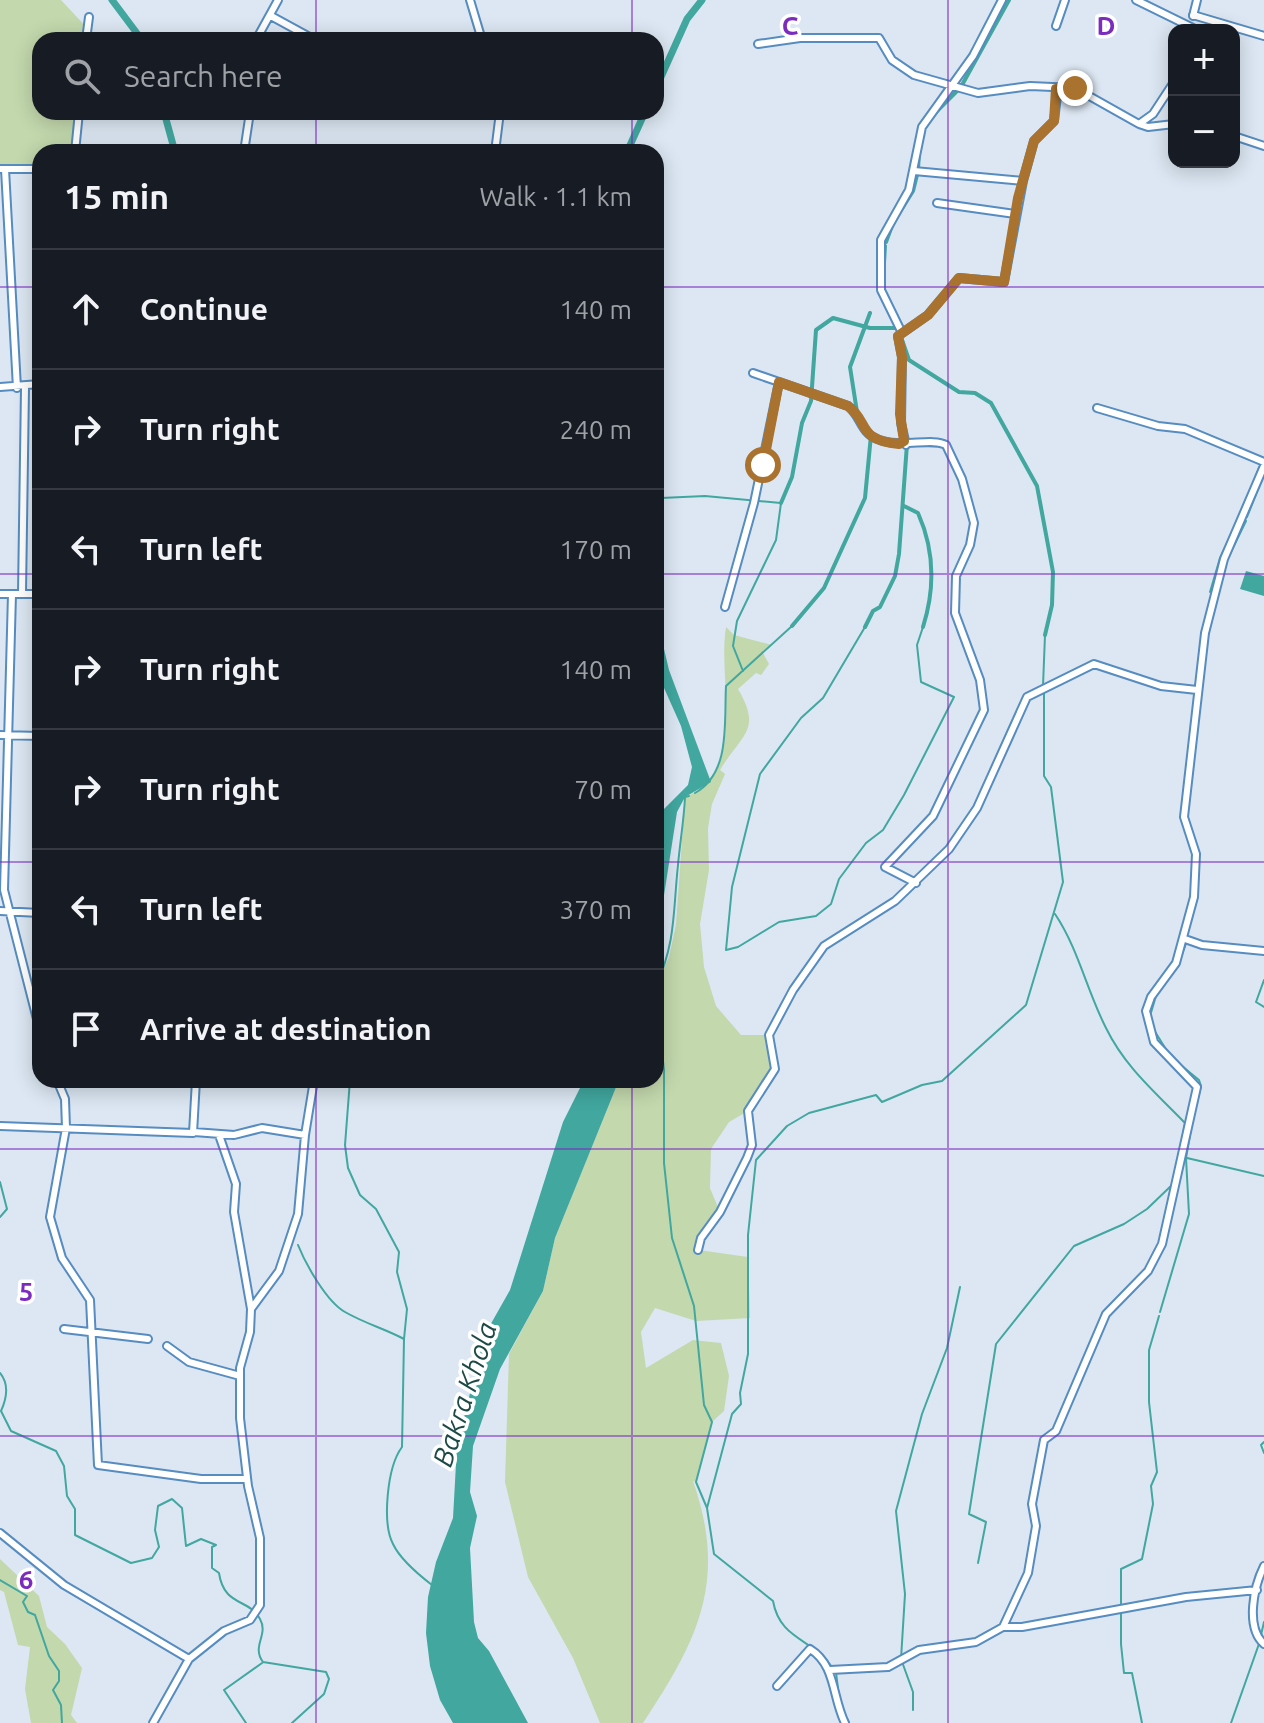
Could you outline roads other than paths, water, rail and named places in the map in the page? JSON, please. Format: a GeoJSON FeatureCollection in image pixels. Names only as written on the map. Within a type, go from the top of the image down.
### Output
{"type":"FeatureCollection","features":[{"type":"Feature","properties":{"kind":"street"},"geometry":{"type":"LineString","coordinates":[[261,32],[278,0]]}},
{"type":"Feature","properties":{"kind":"street"},"geometry":{"type":"LineString","coordinates":[[470,0],[480,32]]}},
{"type":"Feature","properties":{"kind":"street"},"geometry":{"type":"LineString","coordinates":[[902,333],[881,290],[881,240],[909,190],[922,127],[953,87],[1002,0]]}},
{"type":"Feature","properties":{"kind":"street"},"geometry":{"type":"LineString","coordinates":[[1056,26],[1065,0]]}},
{"type":"Feature","properties":{"kind":"street"},"geometry":{"type":"LineString","coordinates":[[1136,0],[1183,24]]}},
{"type":"Feature","properties":{"kind":"street"},"geometry":{"type":"LineString","coordinates":[[1193,24],[1197,0]]}},
{"type":"Feature","properties":{"kind":"street"},"geometry":{"type":"LineString","coordinates":[[1193,15],[1264,36]]}},
{"type":"Feature","properties":{"kind":"street"},"geometry":{"type":"LineString","coordinates":[[271,16],[300,32]]}},
{"type":"Feature","properties":{"kind":"street"},"geometry":{"type":"LineString","coordinates":[[87,32],[89,17]]}},
{"type":"Feature","properties":{"kind":"street"},"geometry":{"type":"LineString","coordinates":[[758,44],[800,38],[879,38],[898,66],[914,75],[953,87],[978,93],[1030,86],[1082,91],[1139,124],[1168,125]]}},
{"type":"Feature","properties":{"kind":"street"},"geometry":{"type":"LineString","coordinates":[[903,443],[900,414],[902,357],[898,337],[928,315],[959,278],[1004,282],[1015,214],[1034,141],[1054,121],[1058,88]]}},
{"type":"Feature","properties":{"kind":"street"},"geometry":{"type":"LineString","coordinates":[[1139,124],[1153,114],[1168,91]]}},
{"type":"Feature","properties":{"kind":"street"},"geometry":{"type":"LineString","coordinates":[[76,144],[78,120]]}},
{"type":"Feature","properties":{"kind":"street"},"geometry":{"type":"LineString","coordinates":[[245,144],[249,120]]}},
{"type":"Feature","properties":{"kind":"street"},"geometry":{"type":"LineString","coordinates":[[496,144],[499,120]]}},
{"type":"Feature","properties":{"kind":"street"},"geometry":{"type":"LineString","coordinates":[[1240,138],[1264,146]]}},
{"type":"Feature","properties":{"kind":"street"},"geometry":{"type":"LineString","coordinates":[[22,594],[21,388],[2,169],[32,169]]}},
{"type":"Feature","properties":{"kind":"street"},"geometry":{"type":"LineString","coordinates":[[914,171],[1023,181]]}},
{"type":"Feature","properties":{"kind":"street"},"geometry":{"type":"LineString","coordinates":[[937,203],[1015,214]]}},
{"type":"Feature","properties":{"kind":"street"},"geometry":{"type":"LineString","coordinates":[[753,373],[848,406],[855,411],[863,430],[876,439],[903,443],[935,441],[946,445],[962,479],[974,523],[970,545],[956,576],[955,613],[977,672],[984,710],[933,816],[885,867],[916,883]]}},
{"type":"Feature","properties":{"kind":"street"},"geometry":{"type":"LineString","coordinates":[[725,607],[735,581],[735,567],[754,503],[779,382]]}},
{"type":"Feature","properties":{"kind":"street"},"geometry":{"type":"LineString","coordinates":[[0,387],[32,386]]}},
{"type":"Feature","properties":{"kind":"street"},"geometry":{"type":"LineString","coordinates":[[1003,1627],[1028,1573],[1036,1526],[1032,1504],[1044,1440],[1056,1431],[1106,1314],[1148,1271],[1162,1244],[1197,1087],[1154,1042],[1146,1011],[1151,997],[1176,963],[1185,939],[1197,875],[1196,854],[1184,817],[1193,761],[1197,690],[1205,633],[1222,568],[1264,464],[1185,429],[1158,426],[1097,408]]}},
{"type":"Feature","properties":{"kind":"street"},"geometry":{"type":"LineString","coordinates":[[0,594],[32,594]]}},
{"type":"Feature","properties":{"kind":"street"},"geometry":{"type":"LineString","coordinates":[[12,594],[3,735],[4,890],[32,999]]}},
{"type":"Feature","properties":{"kind":"street"},"geometry":{"type":"LineString","coordinates":[[698,1250],[701,1238],[720,1212],[752,1145],[748,1111],[775,1069],[769,1035],[776,1019],[824,946],[873,918],[916,883],[949,849],[977,808],[1027,697],[1094,664],[1161,686],[1197,690]]}},
{"type":"Feature","properties":{"kind":"street"},"geometry":{"type":"LineString","coordinates":[[3,735],[32,736]]}},
{"type":"Feature","properties":{"kind":"street"},"geometry":{"type":"LineString","coordinates":[[0,911],[32,913]]}},
{"type":"Feature","properties":{"kind":"street"},"geometry":{"type":"LineString","coordinates":[[1185,939],[1202,945],[1264,951]]}},
{"type":"Feature","properties":{"kind":"street"},"geometry":{"type":"LineString","coordinates":[[60,1088],[65,1099],[66,1128],[50,1217],[62,1258],[90,1300],[98,1465],[201,1479],[247,1479]]}},
{"type":"Feature","properties":{"kind":"street"},"geometry":{"type":"LineString","coordinates":[[194,1132],[196,1088]]}},
{"type":"Feature","properties":{"kind":"street"},"geometry":{"type":"LineString","coordinates":[[251,1309],[279,1271],[285,1257],[300,1203],[305,1135],[313,1088]]}},
{"type":"Feature","properties":{"kind":"street"},"geometry":{"type":"LineString","coordinates":[[0,1126],[219,1135],[262,1128],[305,1135]]}},
{"type":"Feature","properties":{"kind":"street"},"geometry":{"type":"LineString","coordinates":[[153,1723],[189,1659],[224,1631],[256,1614],[262,1592],[260,1538],[247,1479],[239,1405],[240,1376],[250,1332],[251,1309],[234,1212],[236,1184],[219,1135]]}},
{"type":"Feature","properties":{"kind":"street"},"geometry":{"type":"LineString","coordinates":[[64,1329],[148,1339]]}},
{"type":"Feature","properties":{"kind":"street"},"geometry":{"type":"LineString","coordinates":[[167,1346],[189,1362],[240,1376]]}},
{"type":"Feature","properties":{"kind":"street"},"geometry":{"type":"LineString","coordinates":[[0,1533],[64,1585],[189,1659]]}},
{"type":"Feature","properties":{"kind":"street"},"geometry":{"type":"LineString","coordinates":[[1264,1566],[1257,1590],[1253,1626],[1264,1644]]}},
{"type":"Feature","properties":{"kind":"street"},"geometry":{"type":"LineString","coordinates":[[830,1670],[888,1667],[919,1650],[976,1642],[1003,1627],[1028,1626],[1186,1597],[1257,1590]]}},
{"type":"Feature","properties":{"kind":"street"},"geometry":{"type":"LineString","coordinates":[[777,1686],[810,1649],[823,1658],[830,1670],[838,1709],[845,1723]]}},
{"type":"Feature","properties":{"kind":"waterway"},"geometry":{"type":"LineString","coordinates":[[112,0],[136,32]]}},
{"type":"Feature","properties":{"kind":"waterway","name":"Bakra Khola"},"geometry":{"type":"LineString","coordinates":[[664,70],[687,19],[702,0]]}},
{"type":"Feature","properties":{"kind":"waterway"},"geometry":{"type":"LineString","coordinates":[[962,85],[1009,0]]}},
{"type":"Feature","properties":{"kind":"waterway"},"geometry":{"type":"LineString","coordinates":[[935,113],[958,90]]}},
{"type":"Feature","properties":{"kind":"waterway"},"geometry":{"type":"LineString","coordinates":[[166,120],[173,144]]}},
{"type":"Feature","properties":{"kind":"waterway","name":"Bakra Khola"},"geometry":{"type":"LineString","coordinates":[[631,144],[641,120]]}},
{"type":"Feature","properties":{"kind":"waterway"},"geometry":{"type":"LineString","coordinates":[[918,169],[919,153]]}},
{"type":"Feature","properties":{"kind":"waterway"},"geometry":{"type":"LineString","coordinates":[[898,215],[913,191],[917,175]]}},
{"type":"Feature","properties":{"kind":"waterway"},"geometry":{"type":"LineString","coordinates":[[886,242],[893,223]]}},
{"type":"Feature","properties":{"kind":"waterway"},"geometry":{"type":"LineString","coordinates":[[884,263],[885,246]]}},
{"type":"Feature","properties":{"kind":"waterway"},"geometry":{"type":"LineString","coordinates":[[857,412],[850,367],[870,313]]}},
{"type":"Feature","properties":{"kind":"waterway"},"geometry":{"type":"LineString","coordinates":[[781,503],[792,477],[802,423],[811,401],[816,330],[833,318],[870,328],[896,328]]}},
{"type":"Feature","properties":{"kind":"waterway"},"geometry":{"type":"LineString","coordinates":[[901,337],[909,360],[959,392],[975,393],[991,403],[1037,486],[1053,572],[1052,605],[1045,635]]}},
{"type":"Feature","properties":{"kind":"waterway"},"geometry":{"type":"LineString","coordinates":[[792,626],[824,588],[865,498],[871,435]]}},
{"type":"Feature","properties":{"kind":"waterway"},"geometry":{"type":"LineString","coordinates":[[865,627],[873,611],[880,607],[895,576],[907,444]]}},
{"type":"Feature","properties":{"kind":"waterway"},"geometry":{"type":"LineString","coordinates":[[1253,483],[1260,465]]}},
{"type":"Feature","properties":{"kind":"waterway"},"geometry":{"type":"LineString","coordinates":[[1247,517],[1264,474]]}},
{"type":"Feature","properties":{"kind":"waterway"},"geometry":{"type":"LineString","coordinates":[[664,498],[705,496],[781,503],[776,540],[737,621],[733,646],[743,671]]}},
{"type":"Feature","properties":{"kind":"waterway"},"geometry":{"type":"LineString","coordinates":[[904,506],[918,513],[928,542],[931,584],[923,627]]}},
{"type":"Feature","properties":{"kind":"waterway"},"geometry":{"type":"LineString","coordinates":[[1227,560],[1246,521]]}},
{"type":"Feature","properties":{"kind":"waterway"},"geometry":{"type":"LineString","coordinates":[[1210,592],[1220,558],[1237,522]]}},
{"type":"Feature","properties":{"kind":"waterway"},"geometry":{"type":"LineString","coordinates":[[695,793],[707,784],[720,760],[725,730],[726,686],[792,626]]}},
{"type":"Feature","properties":{"kind":"waterway"},"geometry":{"type":"LineString","coordinates":[[865,627],[823,698],[801,718],[760,774],[732,887],[726,950],[738,947],[779,922],[816,916],[831,904],[839,879],[866,843],[883,830],[954,697],[921,682],[917,645],[923,627]]}},
{"type":"Feature","properties":{"kind":"waterway"},"geometry":{"type":"LineString","coordinates":[[1043,686],[1045,635]]}},
{"type":"Feature","properties":{"kind":"waterway"},"geometry":{"type":"LineString","coordinates":[[707,1508],[732,1414],[741,1404],[740,1393],[748,1354],[748,1235],[756,1160],[787,1126],[809,1113],[876,1095],[882,1102],[922,1085],[942,1081],[1026,1005],[1063,882],[1051,787],[1044,776],[1044,692]]}},
{"type":"Feature","properties":{"kind":"waterway"},"geometry":{"type":"LineString","coordinates":[[664,964],[674,912],[685,797],[689,796]]}},
{"type":"Feature","properties":{"kind":"waterway"},"geometry":{"type":"LineString","coordinates":[[1055,914],[1114,1042],[1141,1078],[1185,1123],[1183,1134]]}},
{"type":"Feature","properties":{"kind":"waterway"},"geometry":{"type":"LineString","coordinates":[[1181,957],[1187,941]]}},
{"type":"Feature","properties":{"kind":"waterway"},"geometry":{"type":"LineString","coordinates":[[1264,980],[1256,1002],[1264,1007]]}},
{"type":"Feature","properties":{"kind":"waterway"},"geometry":{"type":"LineString","coordinates":[[1150,1016],[1156,996]]}},
{"type":"Feature","properties":{"kind":"waterway"},"geometry":{"type":"LineString","coordinates":[[1154,1030],[1167,1051]]}},
{"type":"Feature","properties":{"kind":"waterway"},"geometry":{"type":"LineString","coordinates":[[1177,1062],[1199,1080],[1201,1086],[1192,1123]]}},
{"type":"Feature","properties":{"kind":"waterway"},"geometry":{"type":"LineString","coordinates":[[664,1070],[664,1088]]}},
{"type":"Feature","properties":{"kind":"waterway"},"geometry":{"type":"LineString","coordinates":[[349,1088],[345,1145],[348,1168],[360,1195],[376,1209],[399,1252],[397,1272],[407,1309],[404,1339]]}},
{"type":"Feature","properties":{"kind":"waterway"},"geometry":{"type":"LineString","coordinates":[[664,1088],[664,1163],[672,1238],[694,1306],[704,1405],[712,1422],[696,1482],[707,1508],[714,1554],[773,1601],[782,1624],[832,1667]]}},
{"type":"Feature","properties":{"kind":"waterway"},"geometry":{"type":"LineString","coordinates":[[1160,1312],[1189,1214],[1186,1158],[1191,1129]]}},
{"type":"Feature","properties":{"kind":"waterway"},"geometry":{"type":"LineString","coordinates":[[1187,1158],[1264,1176]]}},
{"type":"Feature","properties":{"kind":"waterway"},"geometry":{"type":"LineString","coordinates":[[0,1182],[7,1209],[0,1217]]}},
{"type":"Feature","properties":{"kind":"waterway"},"geometry":{"type":"LineString","coordinates":[[978,1563],[986,1522],[969,1514],[996,1344],[1074,1246],[1124,1224],[1147,1209],[1173,1184]]}},
{"type":"Feature","properties":{"kind":"waterway"},"geometry":{"type":"LineString","coordinates":[[298,1245],[318,1282],[338,1307],[404,1339],[402,1447],[390,1481],[388,1523],[396,1550],[432,1585]]}},
{"type":"Feature","properties":{"kind":"waterway"},"geometry":{"type":"LineString","coordinates":[[913,1710],[913,1692],[901,1659],[905,1594],[896,1511],[922,1414],[947,1348],[960,1287]]}},
{"type":"Feature","properties":{"kind":"waterway"},"geometry":{"type":"LineString","coordinates":[[1142,1723],[1132,1673],[1124,1673],[1121,1569],[1142,1559],[1153,1504],[1151,1486],[1157,1472],[1149,1402],[1149,1350],[1159,1316]]}},
{"type":"Feature","properties":{"kind":"waterway"},"geometry":{"type":"LineString","coordinates":[[0,1373],[6,1391],[1,1411],[11,1431],[56,1451],[64,1466],[67,1496],[75,1509],[75,1535],[131,1563],[152,1558],[159,1547],[155,1530],[158,1506],[172,1499],[182,1508],[186,1546],[201,1539],[216,1545],[212,1547],[212,1568],[219,1573],[226,1592],[260,1619],[263,1630],[259,1651],[263,1662],[326,1672],[329,1679],[324,1694],[292,1723]]}},
{"type":"Feature","properties":{"kind":"waterway"},"geometry":{"type":"LineString","coordinates":[[1264,1442],[1261,1445],[1264,1453]]}},
{"type":"Feature","properties":{"kind":"waterway"},"geometry":{"type":"LineString","coordinates":[[0,1580],[27,1596],[23,1602],[28,1612],[35,1615],[49,1656],[59,1671],[59,1681],[53,1690],[61,1705],[62,1723]]}},
{"type":"Feature","properties":{"kind":"waterway"},"geometry":{"type":"LineString","coordinates":[[1261,1635],[1264,1622]]}},
{"type":"Feature","properties":{"kind":"waterway"},"geometry":{"type":"LineString","coordinates":[[1231,1723],[1260,1641]]}},
{"type":"Feature","properties":{"kind":"waterway"},"geometry":{"type":"LineString","coordinates":[[246,1723],[224,1690],[262,1663]]}},
{"type":"Feature","properties":{"kind":"waterway"},"geometry":{"type":"LineString","coordinates":[[836,1672],[839,1697]]}},
{"type":"Feature","properties":{"kind":"waterway"},"geometry":{"type":"LineString","coordinates":[[845,1715],[849,1723]]}}]}
